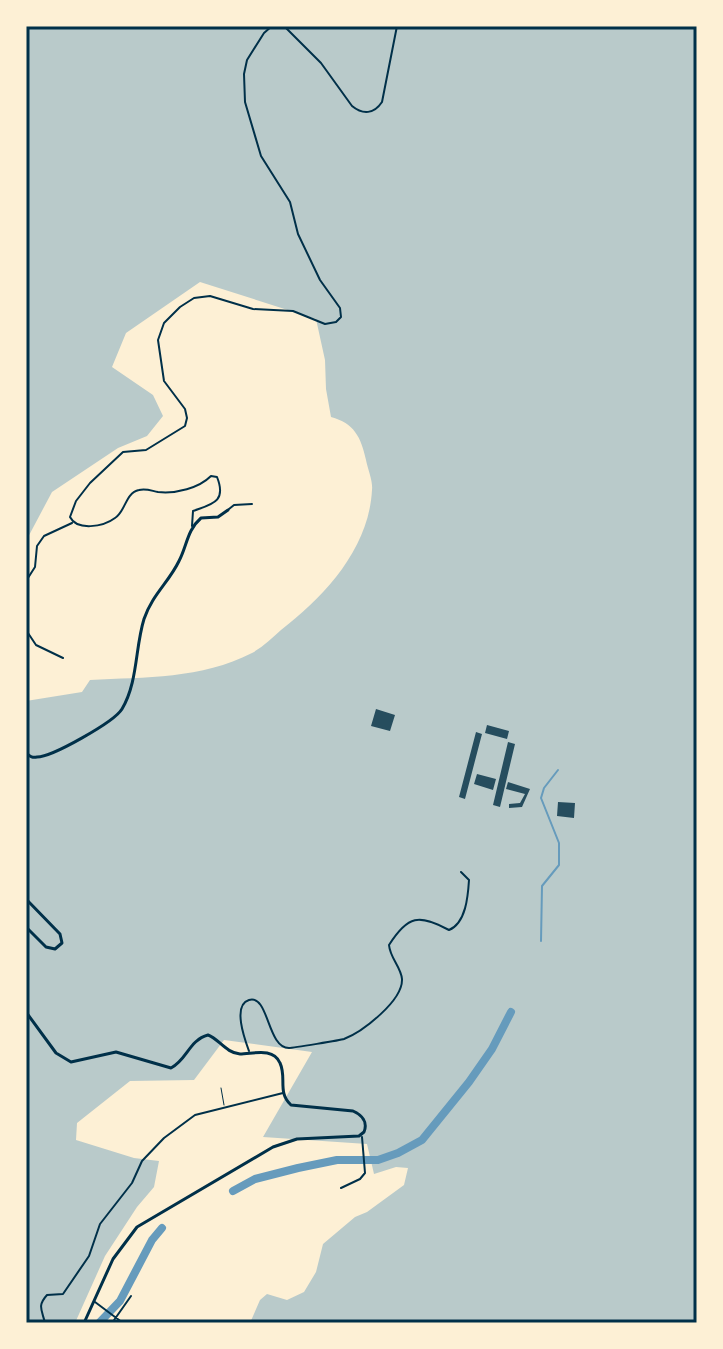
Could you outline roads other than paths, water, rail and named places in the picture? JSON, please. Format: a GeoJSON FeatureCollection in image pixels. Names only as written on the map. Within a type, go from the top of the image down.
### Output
{"type":"FeatureCollection","features":[{"type":"Feature","properties":{"kind":"main road"},"geometry":{"type":"LineString","coordinates":[[26,753],[33,757],[47,755],[120,712],[131,684],[147,612],[157,592],[179,562],[192,527],[201,518],[218,517],[228,510]]}},
{"type":"Feature","properties":{"kind":"main road"},"geometry":{"type":"LineString","coordinates":[[26,899],[60,934],[62,943],[55,949],[49,949],[26,927]]}},
{"type":"Feature","properties":{"kind":"main road"},"geometry":{"type":"LineString","coordinates":[[26,1012],[56,1053],[71,1062],[116,1052],[171,1068],[179,1063],[195,1040],[208,1035],[234,1053],[266,1053],[279,1061],[285,1100],[294,1106],[357,1113],[364,1118],[364,1132],[354,1137],[297,1139],[273,1147],[147,1220],[130,1233],[119,1248],[84,1323]]}},
{"type":"Feature","properties":{"kind":"street"},"geometry":{"type":"LineString","coordinates":[[73,523],[70,517],[76,501],[103,468],[123,452],[146,450],[185,426],[185,409],[164,381],[158,340],[164,323],[175,310],[205,295],[258,310],[298,312],[325,324],[336,322],[341,317],[340,308],[320,280],[298,234],[290,202],[261,156],[245,102],[247,60],[272,26]]}},
{"type":"Feature","properties":{"kind":"street"},"geometry":{"type":"LineString","coordinates":[[284,26],[321,63],[352,106],[367,112],[378,108],[382,102],[397,26]]}},
{"type":"Feature","properties":{"kind":"street"},"geometry":{"type":"LineString","coordinates":[[26,581],[35,567],[37,546],[44,536],[73,523],[85,527],[115,519],[136,491],[166,492],[198,487],[211,476],[217,477],[220,487],[217,500],[211,507],[193,511],[192,527]]}},
{"type":"Feature","properties":{"kind":"street"},"geometry":{"type":"LineString","coordinates":[[228,510],[234,505],[252,504]]}},
{"type":"Feature","properties":{"kind":"street"},"geometry":{"type":"LineString","coordinates":[[26,630],[36,645],[63,658]]}},
{"type":"Feature","properties":{"kind":"street"},"geometry":{"type":"LineString","coordinates":[[249,1052],[240,1011],[249,1000],[255,1000],[261,1006],[278,1041],[290,1048],[345,1039],[381,1014],[400,990],[402,979],[389,952],[389,945],[408,921],[416,918],[426,919],[449,930],[456,927],[468,892],[469,880],[461,872]]}},
{"type":"Feature","properties":{"kind":"street"},"geometry":{"type":"LineString","coordinates":[[45,1323],[39,1308],[41,1302],[47,1295],[63,1294],[89,1256],[100,1224],[132,1183],[142,1161],[164,1138],[195,1115],[224,1105],[283,1093]]}},
{"type":"Feature","properties":{"kind":"street"},"geometry":{"type":"LineString","coordinates":[[341,1188],[360,1179],[365,1173],[362,1137]]}},
{"type":"Feature","properties":{"kind":"street"},"geometry":{"type":"LineString","coordinates":[[112,1323],[131,1296]]}},
{"type":"Feature","properties":{"kind":"street"},"geometry":{"type":"LineString","coordinates":[[94,1302],[123,1323]]}},
{"type":"Feature","properties":{"kind":"lane"},"geometry":{"type":"LineString","coordinates":[[221,1088],[224,1105]]}},
{"type":"Feature","properties":{"kind":"waterway"},"geometry":{"type":"LineString","coordinates":[[541,941],[542,886],[559,865],[559,843],[541,798],[544,788],[558,770]]}},
{"type":"Feature","properties":{"kind":"waterway"},"geometry":{"type":"LineString","coordinates":[[233,1191],[255,1179],[298,1168],[337,1160],[378,1160],[422,1140],[492,1049],[511,1012]]}},
{"type":"Feature","properties":{"kind":"waterway"},"geometry":{"type":"LineString","coordinates":[[99,1323],[120,1301],[152,1240],[162,1228]]}}]}
